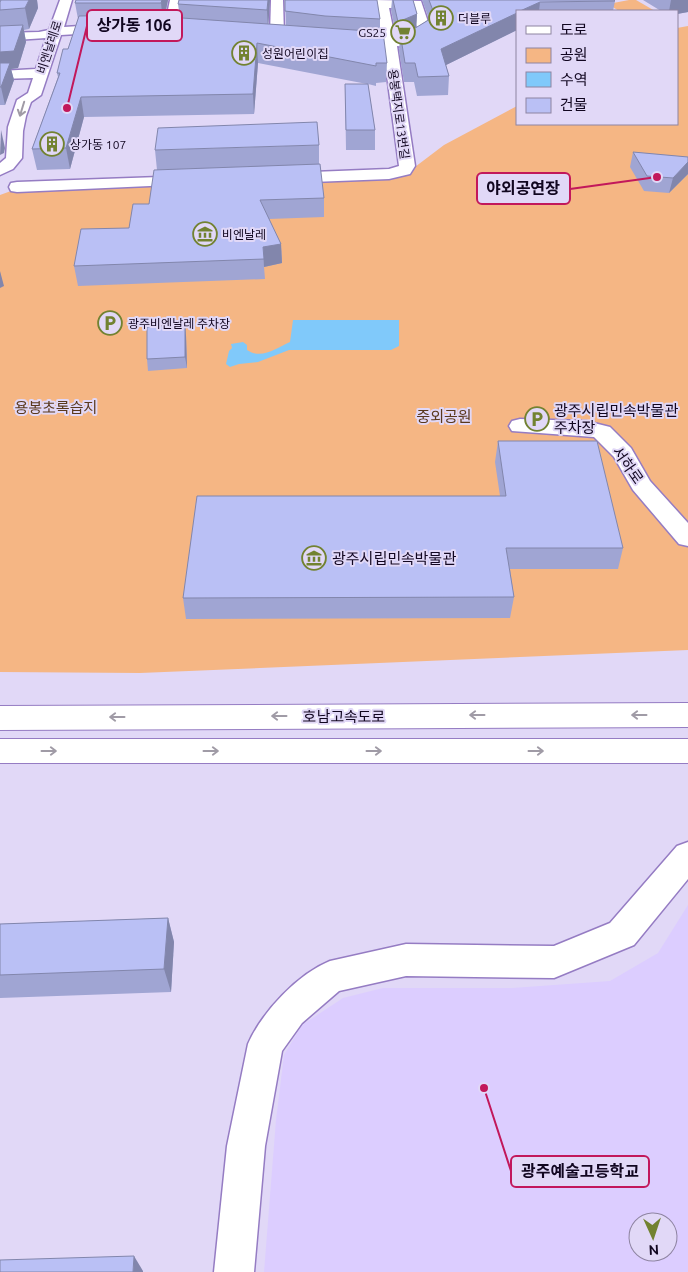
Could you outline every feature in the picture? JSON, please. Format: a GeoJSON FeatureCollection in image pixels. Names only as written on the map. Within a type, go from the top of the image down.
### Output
{"type":"FeatureCollection","features":[{"type":"Feature","properties":{"kind":"highway","name":"호남고속도로"},"geometry":{"type":"LineString","coordinates":[[0,718],[688,714]]}},
{"type":"Feature","properties":{"kind":"highway"},"geometry":{"type":"LineString","coordinates":[[0,751],[688,751]]}},
{"type":"Feature","properties":{"kind":"street","name":"비엔날레로"},"geometry":{"type":"LineString","coordinates":[[1,170],[14,160],[16,128],[24,100],[34,95],[66,0]]}},
{"type":"Feature","properties":{"kind":"street"},"geometry":{"type":"LineString","coordinates":[[171,29],[176,0]]}},
{"type":"Feature","properties":{"kind":"street"},"geometry":{"type":"LineString","coordinates":[[277,0],[278,36]]}},
{"type":"Feature","properties":{"kind":"street"},"geometry":{"type":"LineString","coordinates":[[381,2],[417,4],[425,34],[405,44],[382,45]]}},
{"type":"Feature","properties":{"kind":"street","name":"용봉택지로13번길"},"geometry":{"type":"LineString","coordinates":[[272,178],[389,174],[404,170],[407,166],[382,45],[381,2]]}},
{"type":"Feature","properties":{"kind":"street"},"geometry":{"type":"LineString","coordinates":[[0,36],[39,36],[75,29],[122,28]]}},
{"type":"Feature","properties":{"kind":"street"},"geometry":{"type":"LineString","coordinates":[[260,35],[295,38]]}},
{"type":"Feature","properties":{"kind":"street"},"geometry":{"type":"LineString","coordinates":[[0,75],[41,73]]}},
{"type":"Feature","properties":{"kind":"street","name":"비엔날레로"},"geometry":{"type":"LineString","coordinates":[[34,95],[40,99],[36,113]]}},
{"type":"Feature","properties":{"kind":"street"},"geometry":{"type":"LineString","coordinates":[[14,185],[31,142]]}},
{"type":"Feature","properties":{"kind":"street"},"geometry":{"type":"LineString","coordinates":[[1,170],[14,172],[14,185]]}},
{"type":"Feature","properties":{"kind":"street"},"geometry":{"type":"LineString","coordinates":[[14,185],[204,181]]}},
{"type":"Feature","properties":{"kind":"street","name":"서하로"},"geometry":{"type":"LineString","coordinates":[[520,426],[586,428],[602,432],[623,453],[641,485],[688,538]]}},
{"type":"Feature","properties":{"kind":"street"},"geometry":{"type":"LineString","coordinates":[[234,1272],[246,1146],[266,1044],[290,1011],[330,977],[406,960],[554,962],[622,934],[688,856]]}},
{"type":"Feature","properties":{"kind":"shaded area"},"geometry":{"type":"Polygon","coordinates":[[[688,905],[688,1272],[264,1272],[276,1120],[284,1055],[302,1025],[343,998],[383,988],[512,988],[610,981],[658,953],[688,905]]]}},
{"type":"Feature","properties":{"kind":"green space"},"geometry":{"type":"Polygon","coordinates":[[[636,0],[653,10],[617,10],[608,4],[636,0]]]}},
{"type":"Feature","properties":{"kind":"green space","name":"중외공원"},"geometry":{"type":"Polygon","coordinates":[[[688,26],[688,650],[140,673],[0,672],[0,195],[11,191],[385,180],[411,170],[444,145],[516,107],[516,125],[678,125],[678,28],[688,26]]]}},
{"type":"Feature","properties":{"kind":"water"},"geometry":{"type":"Polygon","coordinates":[[[293,320],[399,320],[399,346],[391,350],[289,350],[258,362],[230,367],[226,364],[229,351],[232,348],[231,344],[243,342],[247,345],[247,350],[258,354],[269,352],[290,342],[293,320]]]}},
{"type":"Feature","properties":{"kind":"building"},"geometry":{"type":"Polygon","coordinates":[[[1,0],[29,0],[25,8],[0,10],[1,0]]]}},
{"type":"Feature","properties":{"kind":"building"},"geometry":{"type":"Polygon","coordinates":[[[76,0],[162,0],[161,3],[75,3],[76,0]]]}},
{"type":"Feature","properties":{"kind":"building"},"geometry":{"type":"Polygon","coordinates":[[[179,0],[268,0],[267,10],[178,4],[179,0]]]}},
{"type":"Feature","properties":{"kind":"building"},"geometry":{"type":"Polygon","coordinates":[[[285,0],[377,0],[380,19],[325,16],[285,11],[285,0]]]}},
{"type":"Feature","properties":{"kind":"building"},"geometry":{"type":"Polygon","coordinates":[[[393,0],[413,0],[417,14],[398,22],[393,0]]]}},
{"type":"Feature","properties":{"kind":"building"},"geometry":{"type":"Polygon","coordinates":[[[429,0],[615,1],[540,2],[522,10],[516,10],[516,13],[441,49],[449,76],[418,77],[415,63],[405,63],[400,32],[412,30],[435,16],[429,0]]]}},
{"type":"Feature","properties":{"kind":"building"},"geometry":{"type":"Polygon","coordinates":[[[139,15],[383,32],[387,63],[376,63],[376,66],[257,43],[253,94],[81,97],[66,148],[32,149],[60,73],[57,73],[63,49],[68,49],[79,16],[139,15]]]}},
{"type":"Feature","properties":{"kind":"building"},"geometry":{"type":"Polygon","coordinates":[[[23,25],[14,51],[0,52],[0,26],[23,25]]]}},
{"type":"Feature","properties":{"kind":"building"},"geometry":{"type":"Polygon","coordinates":[[[0,63],[10,63],[1,87],[0,87],[0,63]]]}},
{"type":"Feature","properties":{"kind":"building"},"geometry":{"type":"Polygon","coordinates":[[[345,84],[368,84],[375,130],[346,130],[345,84]]]}},
{"type":"Feature","properties":{"kind":"building"},"geometry":{"type":"Polygon","coordinates":[[[317,122],[319,145],[155,150],[158,128],[317,122]]]}},
{"type":"Feature","properties":{"kind":"building"},"geometry":{"type":"Polygon","coordinates":[[[633,152],[688,157],[688,162],[673,178],[647,176],[633,152]]]}},
{"type":"Feature","properties":{"kind":"building"},"geometry":{"type":"Polygon","coordinates":[[[320,164],[324,198],[260,200],[281,244],[263,247],[264,259],[74,266],[81,229],[129,228],[133,204],[149,204],[154,170],[320,164]]]}},
{"type":"Feature","properties":{"kind":"building"},"geometry":{"type":"Polygon","coordinates":[[[185,324],[185,357],[147,359],[147,327],[185,324]]]}},
{"type":"Feature","properties":{"kind":"building"},"geometry":{"type":"Polygon","coordinates":[[[498,441],[597,441],[623,548],[506,548],[514,597],[183,598],[197,496],[506,496],[498,441]]]}},
{"type":"Feature","properties":{"kind":"building"},"geometry":{"type":"Polygon","coordinates":[[[168,918],[164,969],[0,975],[0,924],[168,918]]]}},
{"type":"Feature","properties":{"kind":"building"},"geometry":{"type":"Polygon","coordinates":[[[134,1256],[133,1272],[0,1272],[0,1260],[134,1256]]]}},
{"type":"Feature","properties":{"kind":"place","name":"더블루"},"geometry":{"type":"Point","coordinates":[441,18]}},
{"type":"Feature","properties":{"kind":"place","name":"GS25"},"geometry":{"type":"Point","coordinates":[403,32]}},
{"type":"Feature","properties":{"kind":"place","name":"성원어린이집"},"geometry":{"type":"Point","coordinates":[244,53]}},
{"type":"Feature","properties":{"kind":"place","name":"상가동 106"},"geometry":{"type":"Point","coordinates":[67,108]}},
{"type":"Feature","properties":{"kind":"place","name":"상가동 107"},"geometry":{"type":"Point","coordinates":[52,144]}},
{"type":"Feature","properties":{"kind":"place","name":"야외공연장"},"geometry":{"type":"Point","coordinates":[657,177]}},
{"type":"Feature","properties":{"kind":"place","name":"비엔날레"},"geometry":{"type":"Point","coordinates":[205,234]}},
{"type":"Feature","properties":{"kind":"place","name":"광주비엔날레 주차장"},"geometry":{"type":"Point","coordinates":[110,323]}},
{"type":"Feature","properties":{"kind":"place","name":"광주시립민속박물관 주차장"},"geometry":{"type":"Point","coordinates":[537,419]}},
{"type":"Feature","properties":{"kind":"place","name":"광주시립민속박물관"},"geometry":{"type":"Point","coordinates":[314,558]}},
{"type":"Feature","properties":{"kind":"place","name":"광주예술고등학교"},"geometry":{"type":"Point","coordinates":[484,1088]}},
{"type":"Feature","properties":{"kind":"park label","name":"용봉초록습지"},"geometry":{"type":"Point","coordinates":[56,407]}}]}
